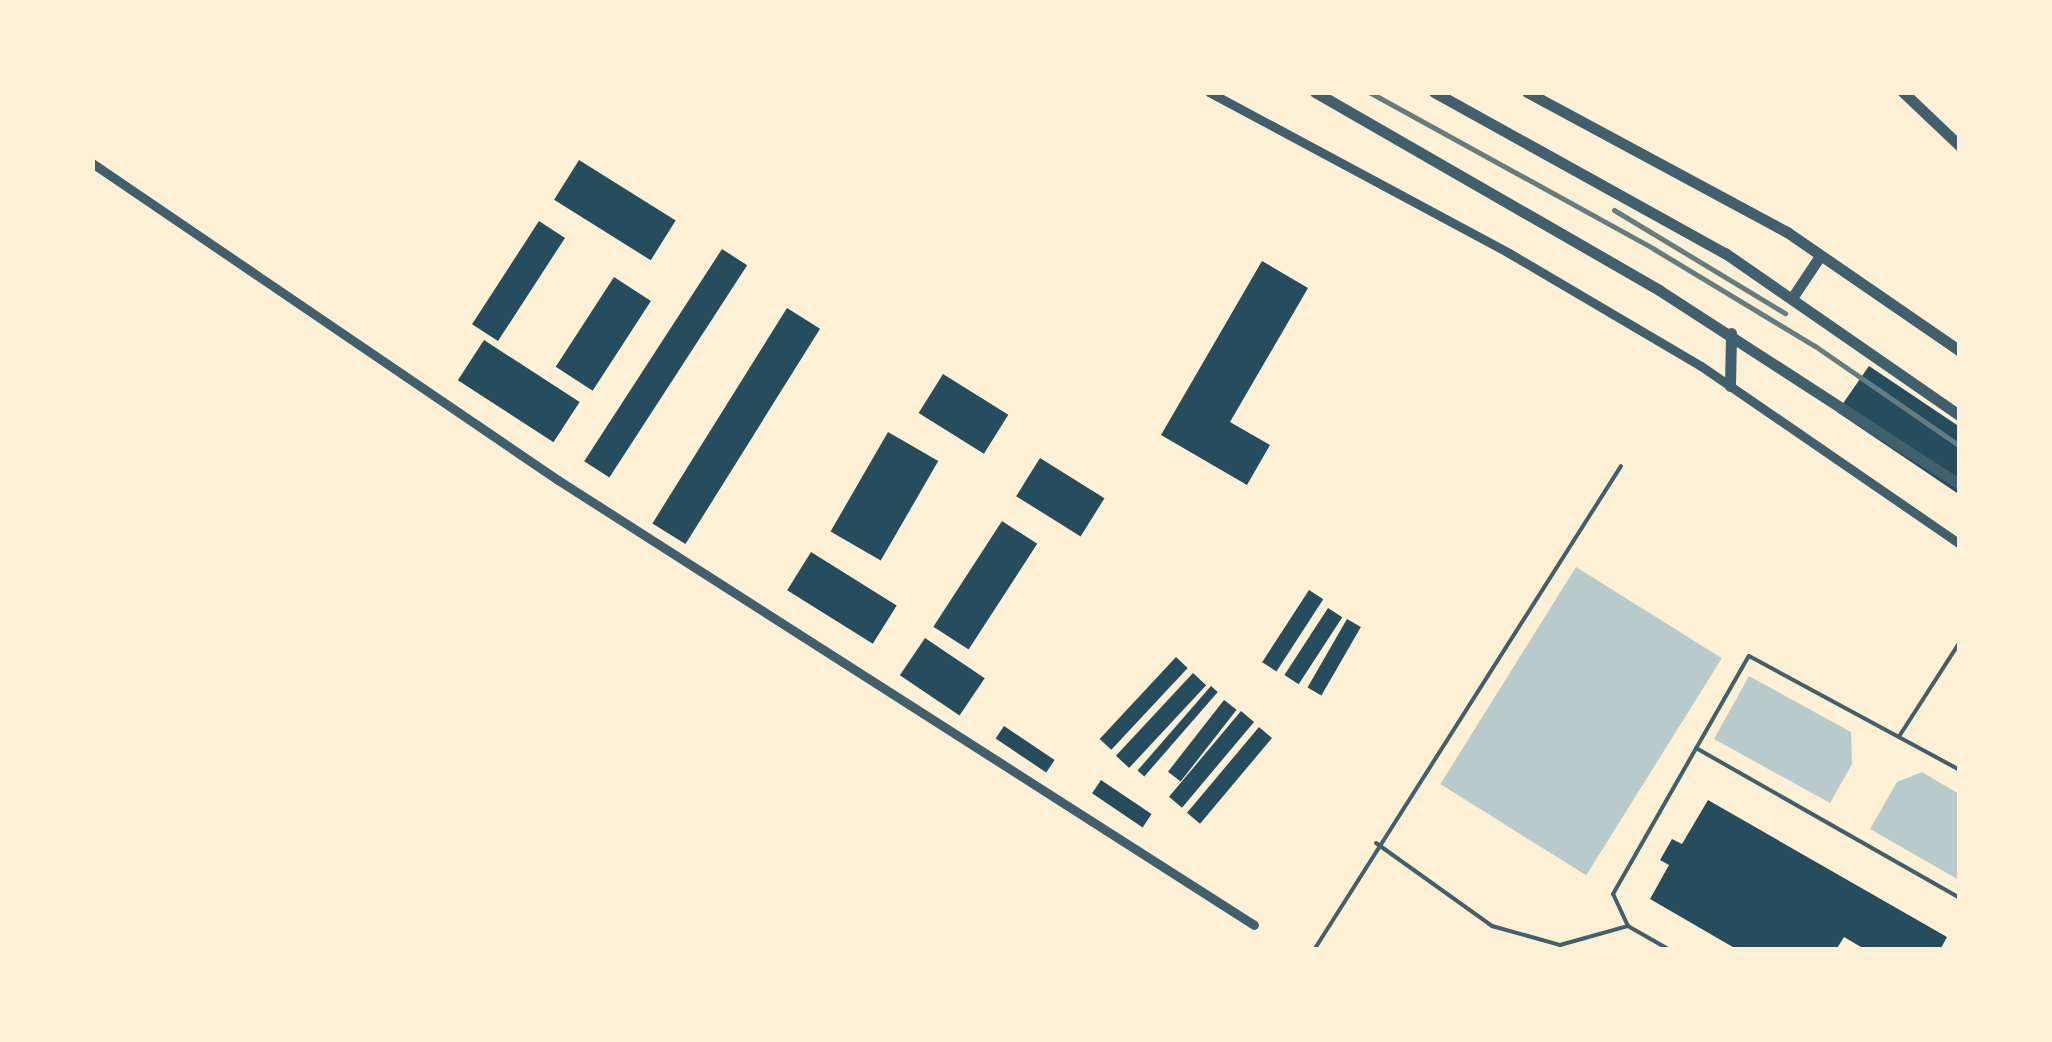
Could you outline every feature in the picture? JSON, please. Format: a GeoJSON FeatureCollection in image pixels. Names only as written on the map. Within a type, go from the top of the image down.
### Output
{"type":"FeatureCollection","features":[{"type":"Feature","properties":{"kind":"street"},"geometry":{"type":"LineString","coordinates":[[1209,92],[1510,254],[1730,386],[1960,544]]}},
{"type":"Feature","properties":{"kind":"street"},"geometry":{"type":"LineString","coordinates":[[1315,92],[1730,333],[1960,485]]}},
{"type":"Feature","properties":{"kind":"street"},"geometry":{"type":"LineString","coordinates":[[1434,92],[1725,253],[1960,416]]}},
{"type":"Feature","properties":{"kind":"street"},"geometry":{"type":"LineString","coordinates":[[1527,92],[1820,256],[1960,351]]}},
{"type":"Feature","properties":{"kind":"street"},"geometry":{"type":"LineString","coordinates":[[1902,92],[1960,146]]}},
{"type":"Feature","properties":{"kind":"street"},"geometry":{"type":"LineString","coordinates":[[92,164],[558,480],[1254,925]]}},
{"type":"Feature","properties":{"kind":"street"},"geometry":{"type":"LineString","coordinates":[[1792,298],[1820,256]]}},
{"type":"Feature","properties":{"kind":"street"},"geometry":{"type":"LineString","coordinates":[[1730,333],[1730,386]]}},
{"type":"Feature","properties":{"kind":"lane"},"geometry":{"type":"LineString","coordinates":[[1314,950],[1376,843],[1622,466]]}},
{"type":"Feature","properties":{"kind":"lane"},"geometry":{"type":"LineString","coordinates":[[1900,736],[1960,642]]}},
{"type":"Feature","properties":{"kind":"lane"},"geometry":{"type":"LineString","coordinates":[[1670,950],[1628,926],[1613,894],[1749,656],[1960,770]]}},
{"type":"Feature","properties":{"kind":"lane"},"geometry":{"type":"LineString","coordinates":[[1696,748],[1960,898]]}},
{"type":"Feature","properties":{"kind":"lane"},"geometry":{"type":"LineString","coordinates":[[1376,843],[1492,926],[1560,944],[1628,926]]}},
{"type":"Feature","properties":{"kind":"shaded area"},"geometry":{"type":"Polygon","coordinates":[[[1576,567],[1722,658],[1586,875],[1440,784],[1576,567]]]}},
{"type":"Feature","properties":{"kind":"shaded area"},"geometry":{"type":"Polygon","coordinates":[[[1749,676],[1851,732],[1852,764],[1830,803],[1714,739],[1749,676]]]}},
{"type":"Feature","properties":{"kind":"shaded area"},"geometry":{"type":"Polygon","coordinates":[[[1922,772],[1959,794],[1959,880],[1870,829],[1897,782],[1922,772]]]}},
{"type":"Feature","properties":{"kind":"building"},"geometry":{"type":"Polygon","coordinates":[[[579,160],[676,220],[651,260],[554,200],[579,160]]]}},
{"type":"Feature","properties":{"kind":"building"},"geometry":{"type":"Polygon","coordinates":[[[539,221],[565,238],[498,341],[472,324],[539,221]]]}},
{"type":"Feature","properties":{"kind":"building"},"geometry":{"type":"Polygon","coordinates":[[[722,249],[747,265],[609,478],[584,461],[722,249]]]}},
{"type":"Feature","properties":{"kind":"building"},"geometry":{"type":"Polygon","coordinates":[[[1262,261],[1308,288],[1230,422],[1270,445],[1247,485],[1161,435],[1262,261]]]}},
{"type":"Feature","properties":{"kind":"building"},"geometry":{"type":"Polygon","coordinates":[[[614,277],[651,301],[593,391],[556,367],[614,277]]]}},
{"type":"Feature","properties":{"kind":"building"},"geometry":{"type":"Polygon","coordinates":[[[787,308],[820,329],[685,544],[652,523],[787,308]]]}},
{"type":"Feature","properties":{"kind":"building"},"geometry":{"type":"Polygon","coordinates":[[[484,340],[580,402],[553,442],[458,380],[484,340]]]}},
{"type":"Feature","properties":{"kind":"building"},"geometry":{"type":"Polygon","coordinates":[[[1869,366],[1960,427],[1960,495],[1837,412],[1869,366]]]}},
{"type":"Feature","properties":{"kind":"building"},"geometry":{"type":"Polygon","coordinates":[[[943,374],[1008,415],[984,454],[919,413],[943,374]]]}},
{"type":"Feature","properties":{"kind":"building"},"geometry":{"type":"Polygon","coordinates":[[[888,432],[938,461],[881,561],[830,532],[888,432]]]}},
{"type":"Feature","properties":{"kind":"building"},"geometry":{"type":"Polygon","coordinates":[[[1040,458],[1104,498],[1081,536],[1016,496],[1040,458]]]}},
{"type":"Feature","properties":{"kind":"building"},"geometry":{"type":"Polygon","coordinates":[[[1002,521],[1037,544],[969,650],[933,627],[1002,521]]]}},
{"type":"Feature","properties":{"kind":"building"},"geometry":{"type":"Polygon","coordinates":[[[811,552],[897,606],[873,644],[787,590],[811,552]]]}},
{"type":"Feature","properties":{"kind":"building"},"geometry":{"type":"Polygon","coordinates":[[[1309,590],[1323,599],[1276,671],[1262,662],[1309,590]]]}},
{"type":"Feature","properties":{"kind":"building"},"geometry":{"type":"Polygon","coordinates":[[[1328,608],[1342,617],[1299,684],[1284,675],[1328,608]]]}},
{"type":"Feature","properties":{"kind":"building"},"geometry":{"type":"Polygon","coordinates":[[[1347,619],[1361,627],[1321,695],[1308,687],[1347,619]]]}},
{"type":"Feature","properties":{"kind":"building"},"geometry":{"type":"Polygon","coordinates":[[[925,638],[985,678],[960,716],[900,675],[925,638]]]}},
{"type":"Feature","properties":{"kind":"building"},"geometry":{"type":"Polygon","coordinates":[[[1176,657],[1188,668],[1111,750],[1100,739],[1176,657]]]}},
{"type":"Feature","properties":{"kind":"building"},"geometry":{"type":"Polygon","coordinates":[[[1193,673],[1206,685],[1129,768],[1116,756],[1193,673]]]}},
{"type":"Feature","properties":{"kind":"building"},"geometry":{"type":"Polygon","coordinates":[[[1211,686],[1218,692],[1144,776],[1138,771],[1211,686]]]}},
{"type":"Feature","properties":{"kind":"building"},"geometry":{"type":"Polygon","coordinates":[[[1224,700],[1237,710],[1181,782],[1168,772],[1224,700]]]}},
{"type":"Feature","properties":{"kind":"building"},"geometry":{"type":"Polygon","coordinates":[[[1241,711],[1254,722],[1182,808],[1169,797],[1241,711]]]}},
{"type":"Feature","properties":{"kind":"building"},"geometry":{"type":"Polygon","coordinates":[[[1004,726],[1055,760],[1046,773],[996,738],[1004,726]]]}},
{"type":"Feature","properties":{"kind":"building"},"geometry":{"type":"Polygon","coordinates":[[[1259,727],[1272,738],[1200,824],[1187,813],[1259,727]]]}},
{"type":"Feature","properties":{"kind":"building"},"geometry":{"type":"Polygon","coordinates":[[[1101,780],[1152,814],[1143,827],[1092,793],[1101,780]]]}},
{"type":"Feature","properties":{"kind":"building"},"geometry":{"type":"Polygon","coordinates":[[[1708,800],[1947,937],[1940,950],[1866,950],[1844,937],[1836,950],[1738,950],[1650,899],[1669,865],[1660,860],[1672,839],[1682,844],[1708,800]]]}},
{"type":"Feature","properties":{"kind":"railway"},"geometry":{"type":"LineString","coordinates":[[1369,92],[1654,249],[1815,346],[1960,446]]}},
{"type":"Feature","properties":{"kind":"railway"},"geometry":{"type":"LineString","coordinates":[[1614,210],[1785,313]]}}]}
